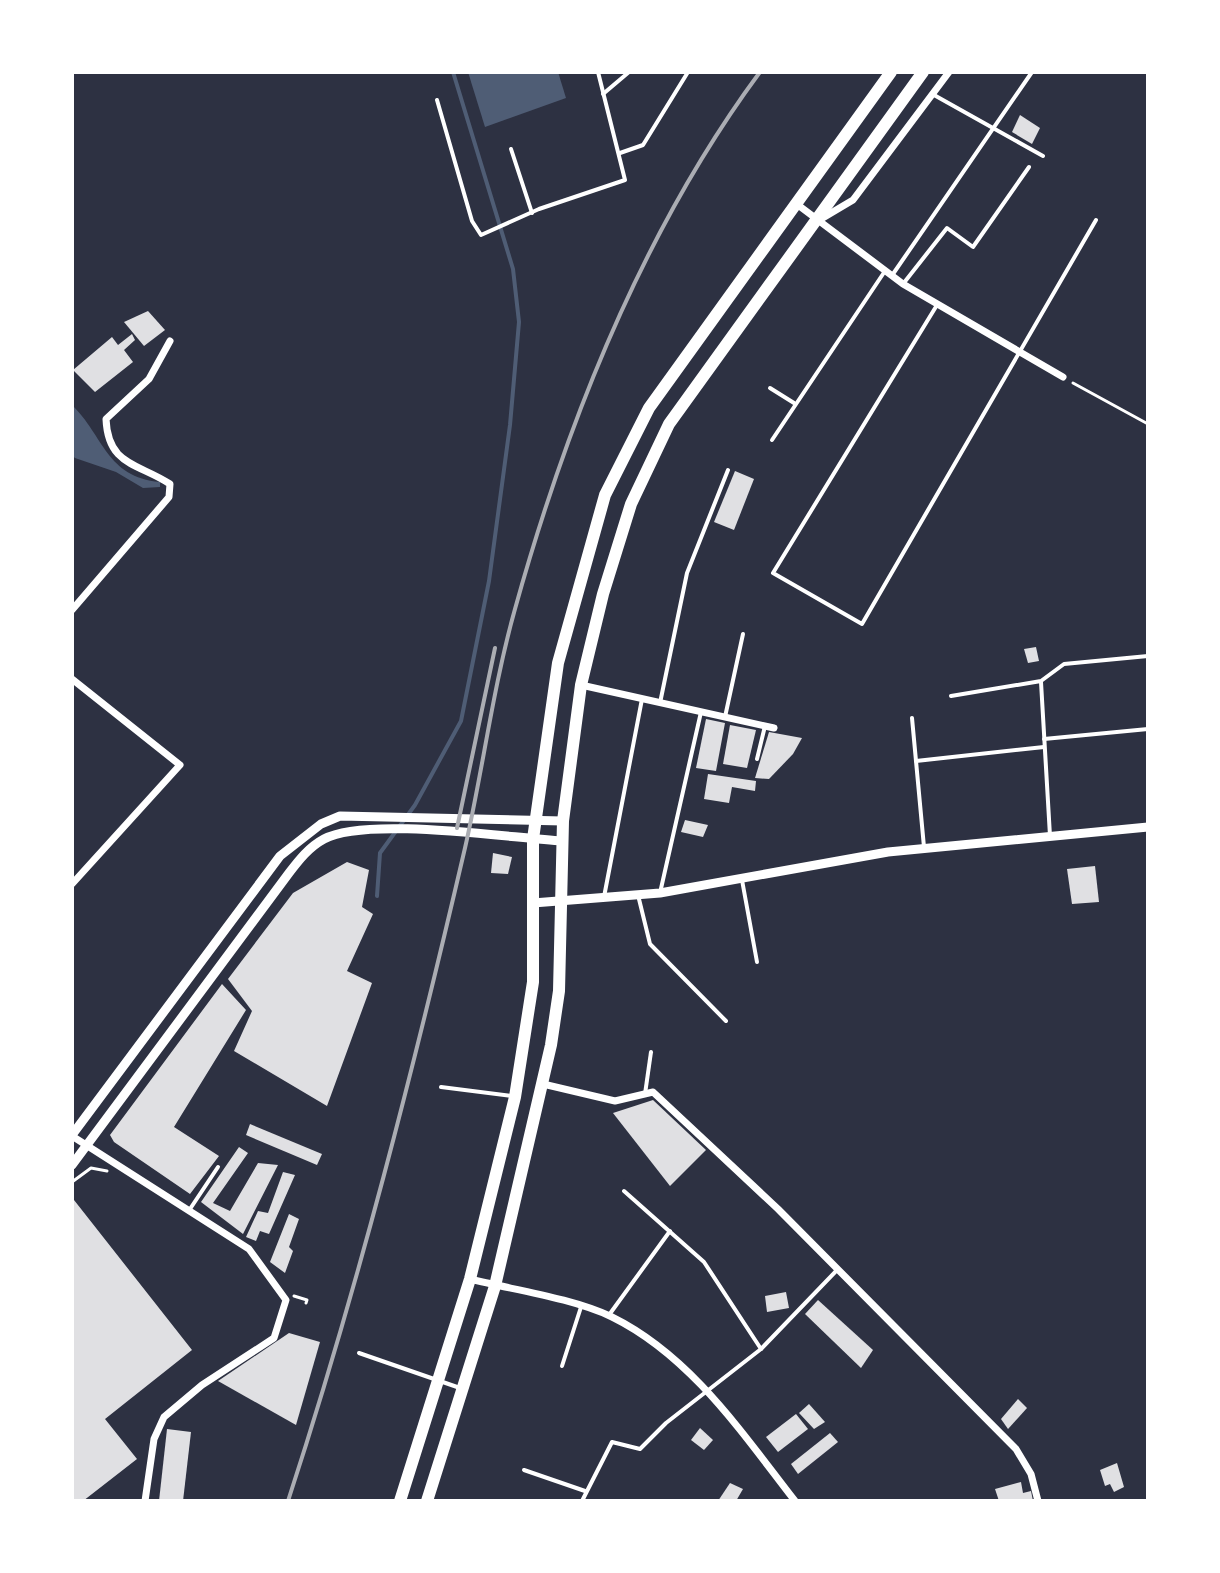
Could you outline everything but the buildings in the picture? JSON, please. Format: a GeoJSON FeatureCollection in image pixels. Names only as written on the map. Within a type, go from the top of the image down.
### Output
{"type":"FeatureCollection","features":[{"type":"Feature","properties":{"kind":"main road"},"geometry":{"type":"LineString","coordinates":[[400,1501],[470,1279],[515,1097],[533,982],[533,839],[558,663],[605,495],[649,408],[891,72]]}},
{"type":"Feature","properties":{"kind":"main road"},"geometry":{"type":"LineString","coordinates":[[427,1501],[495,1286],[543,1084],[559,991],[563,821],[581,685],[603,594],[642,477],[669,424],[726,356],[923,72]]}},
{"type":"Feature","properties":{"kind":"street"},"geometry":{"type":"LineString","coordinates":[[818,221],[853,200],[949,72]]}},
{"type":"Feature","properties":{"kind":"street"},"geometry":{"type":"LineString","coordinates":[[798,205],[903,284],[1021,356],[1063,377]]}},
{"type":"Feature","properties":{"kind":"street"},"geometry":{"type":"LineString","coordinates":[[72,610],[169,497],[170,484],[123,461],[107,438],[106,419],[149,379],[170,341]]}},
{"type":"Feature","properties":{"kind":"street"},"geometry":{"type":"LineString","coordinates":[[72,679],[180,765],[72,884]]}},
{"type":"Feature","properties":{"kind":"street"},"geometry":{"type":"LineString","coordinates":[[581,685],[769,727]]}},
{"type":"Feature","properties":{"kind":"street"},"geometry":{"type":"LineString","coordinates":[[145,1501],[154,1439],[164,1417],[202,1385],[274,1338],[286,1300],[249,1249],[72,1135],[280,856],[321,824],[340,816],[375,814],[563,821]]}},
{"type":"Feature","properties":{"kind":"street"},"geometry":{"type":"LineString","coordinates":[[533,903],[660,893],[924,848],[1148,827]]}},
{"type":"Feature","properties":{"kind":"street"},"geometry":{"type":"LineString","coordinates":[[72,1165],[88,1148],[178,1020],[289,873],[304,854],[324,839],[344,832],[376,830],[562,841]]}},
{"type":"Feature","properties":{"kind":"street"},"geometry":{"type":"LineString","coordinates":[[543,1084],[615,1101],[653,1092],[778,1209],[1016,1449],[1031,1474],[1038,1501]]}},
{"type":"Feature","properties":{"kind":"street"},"geometry":{"type":"LineString","coordinates":[[470,1279],[609,1315],[649,1338],[710,1393],[795,1501]]}},
{"type":"Feature","properties":{"kind":"lane"},"geometry":{"type":"LineString","coordinates":[[437,100],[472,221],[481,235],[625,180],[598,72]]}},
{"type":"Feature","properties":{"kind":"lane"},"geometry":{"type":"LineString","coordinates":[[603,94],[629,72]]}},
{"type":"Feature","properties":{"kind":"lane"},"geometry":{"type":"LineString","coordinates":[[620,153],[643,145],[688,72]]}},
{"type":"Feature","properties":{"kind":"lane"},"geometry":{"type":"LineString","coordinates":[[772,440],[794,403],[1032,72]]}},
{"type":"Feature","properties":{"kind":"lane"},"geometry":{"type":"LineString","coordinates":[[934,95],[1043,156]]}},
{"type":"Feature","properties":{"kind":"lane"},"geometry":{"type":"LineString","coordinates":[[511,149],[532,213]]}},
{"type":"Feature","properties":{"kind":"lane"},"geometry":{"type":"LineString","coordinates":[[903,284],[947,228],[973,247],[1029,167]]}},
{"type":"Feature","properties":{"kind":"lane"},"geometry":{"type":"LineString","coordinates":[[937,305],[773,573],[862,624],[1021,356],[1096,220]]}},
{"type":"Feature","properties":{"kind":"lane"},"geometry":{"type":"LineString","coordinates":[[770,388],[794,403]]}},
{"type":"Feature","properties":{"kind":"lane"},"geometry":{"type":"LineString","coordinates":[[660,703],[687,573],[728,470]]}},
{"type":"Feature","properties":{"kind":"lane"},"geometry":{"type":"LineString","coordinates":[[725,717],[743,634]]}},
{"type":"Feature","properties":{"kind":"lane"},"geometry":{"type":"LineString","coordinates":[[951,696],[1041,681],[1064,664],[1148,656]]}},
{"type":"Feature","properties":{"kind":"lane"},"geometry":{"type":"LineString","coordinates":[[1041,681],[1050,836]]}},
{"type":"Feature","properties":{"kind":"lane"},"geometry":{"type":"LineString","coordinates":[[603,899],[642,699]]}},
{"type":"Feature","properties":{"kind":"lane"},"geometry":{"type":"LineString","coordinates":[[660,893],[701,712]]}},
{"type":"Feature","properties":{"kind":"lane"},"geometry":{"type":"LineString","coordinates":[[912,718],[924,848]]}},
{"type":"Feature","properties":{"kind":"lane"},"geometry":{"type":"LineString","coordinates":[[757,759],[769,727]]}},
{"type":"Feature","properties":{"kind":"lane"},"geometry":{"type":"LineString","coordinates":[[1044,739],[1148,729]]}},
{"type":"Feature","properties":{"kind":"lane"},"geometry":{"type":"LineString","coordinates":[[916,761],[1044,747]]}},
{"type":"Feature","properties":{"kind":"lane"},"geometry":{"type":"LineString","coordinates":[[742,878],[757,962]]}},
{"type":"Feature","properties":{"kind":"lane"},"geometry":{"type":"LineString","coordinates":[[638,895],[650,944],[726,1021]]}},
{"type":"Feature","properties":{"kind":"lane"},"geometry":{"type":"LineString","coordinates":[[645,1094],[651,1052]]}},
{"type":"Feature","properties":{"kind":"lane"},"geometry":{"type":"LineString","coordinates":[[441,1087],[515,1097]]}},
{"type":"Feature","properties":{"kind":"lane"},"geometry":{"type":"LineString","coordinates":[[190,1209],[218,1167]]}},
{"type":"Feature","properties":{"kind":"lane"},"geometry":{"type":"LineString","coordinates":[[624,1191],[704,1262],[761,1349]]}},
{"type":"Feature","properties":{"kind":"lane"},"geometry":{"type":"LineString","coordinates":[[609,1315],[670,1231]]}},
{"type":"Feature","properties":{"kind":"lane"},"geometry":{"type":"LineString","coordinates":[[582,1501],[612,1442],[640,1449],[666,1423],[710,1393],[761,1349],[837,1270]]}},
{"type":"Feature","properties":{"kind":"lane"},"geometry":{"type":"LineString","coordinates":[[562,1366],[581,1307]]}},
{"type":"Feature","properties":{"kind":"lane"},"geometry":{"type":"LineString","coordinates":[[359,1353],[463,1388]]}},
{"type":"Feature","properties":{"kind":"lane"},"geometry":{"type":"LineString","coordinates":[[524,1470],[585,1491]]}},
{"type":"Feature","properties":{"kind":"path"},"geometry":{"type":"LineString","coordinates":[[1063,377],[1148,424]]}},
{"type":"Feature","properties":{"kind":"path"},"geometry":{"type":"LineString","coordinates":[[72,1182],[91,1168],[107,1171]]}},
{"type":"Feature","properties":{"kind":"path"},"geometry":{"type":"LineString","coordinates":[[290,1295],[307,1300],[306,1303]]}},
{"type":"Feature","properties":{"kind":"water"},"geometry":{"type":"Polygon","coordinates":[[[468,72],[558,72],[566,98],[485,127],[468,72]]]}},
{"type":"Feature","properties":{"kind":"water"},"geometry":{"type":"Polygon","coordinates":[[[72,405],[117,464],[142,479],[160,482],[160,487],[143,488],[116,472],[75,458],[72,455],[72,405]]]}},
{"type":"Feature","properties":{"kind":"waterway"},"geometry":{"type":"LineString","coordinates":[[377,896],[380,853],[415,805],[461,721],[489,581],[510,425],[519,322],[513,269],[453,72]]}},
{"type":"Feature","properties":{"kind":"railway"},"geometry":{"type":"LineString","coordinates":[[288,1501],[384,1176],[465,848],[507,638],[559,468],[613,330],[645,262],[718,133],[760,72]]}},
{"type":"Feature","properties":{"kind":"railway"},"geometry":{"type":"LineString","coordinates":[[457,828],[495,648]]}}]}
